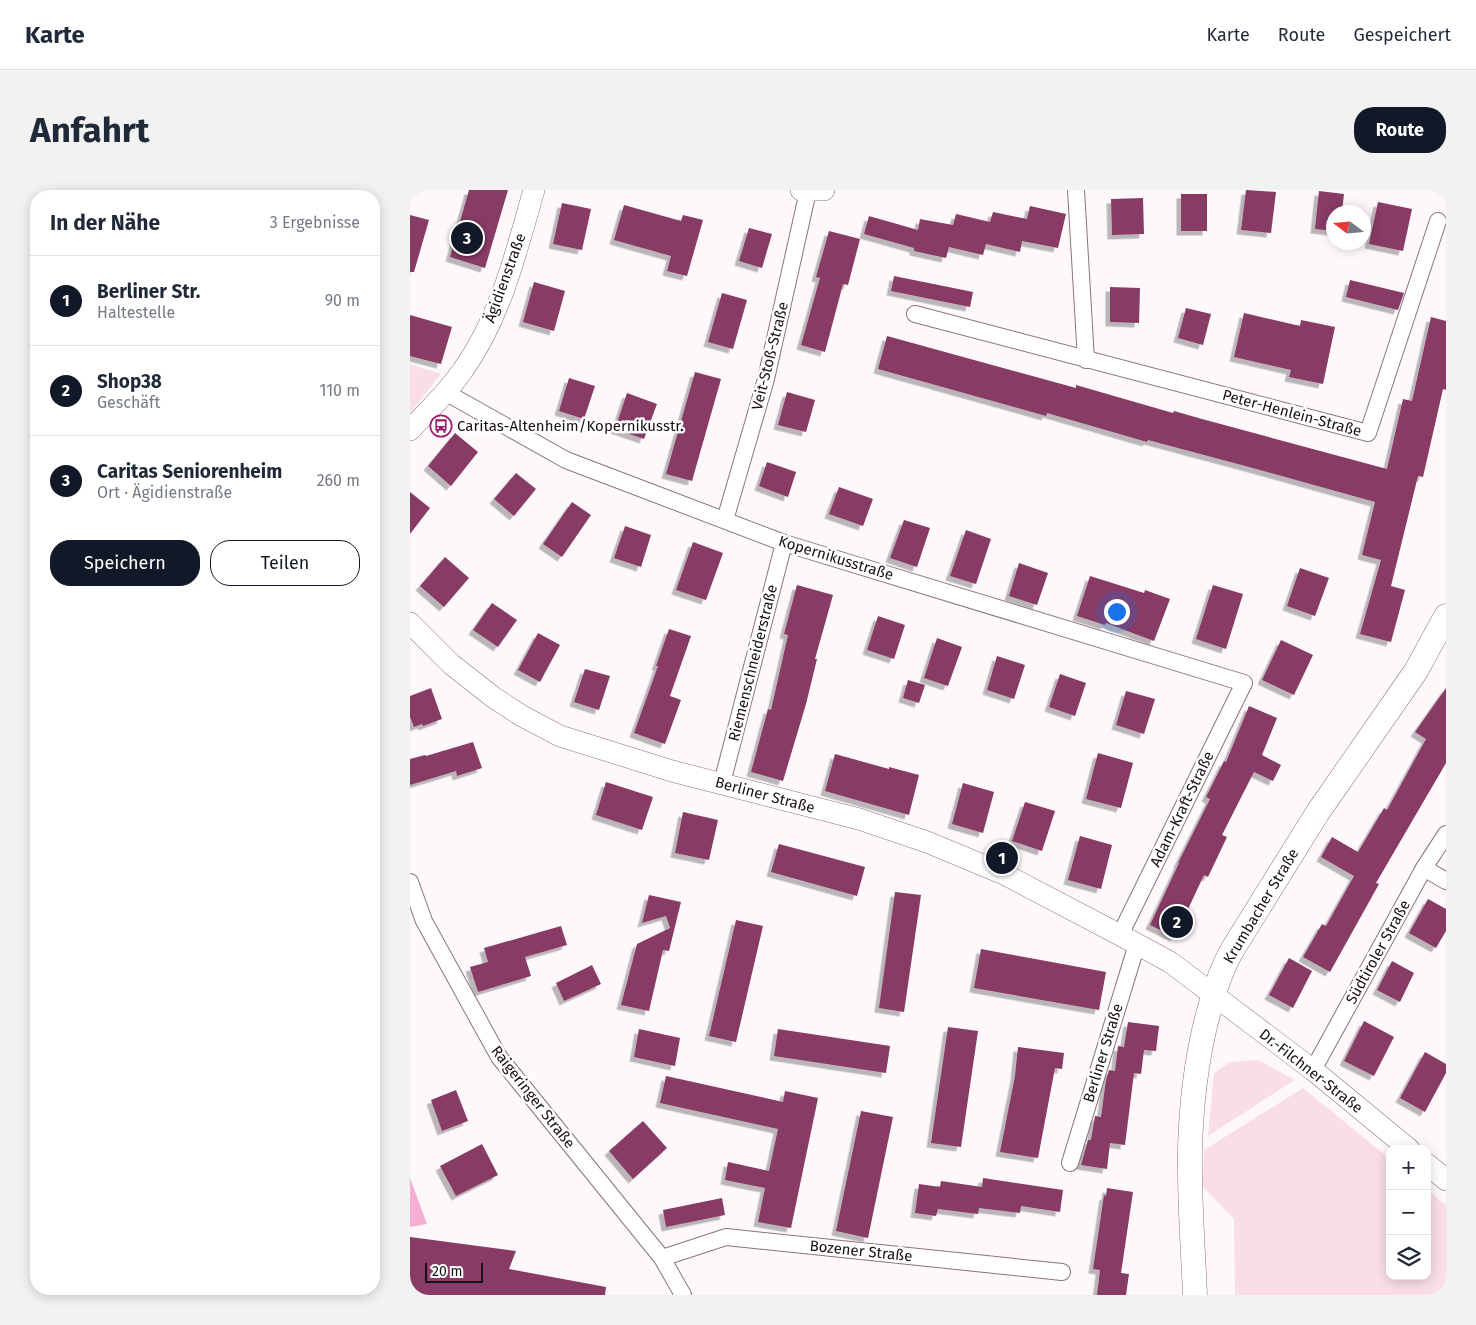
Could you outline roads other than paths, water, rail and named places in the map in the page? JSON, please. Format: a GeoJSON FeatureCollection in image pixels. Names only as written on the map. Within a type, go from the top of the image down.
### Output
{"type":"FeatureCollection","features":[{"type":"Feature","properties":{"kind":"main road","name":"Krumbacher Straße"},"geometry":{"type":"LineString","coordinates":[[1195,1295],[1190,1152],[1191,1116],[1200,1049],[1213,995],[1226,959],[1318,812],[1416,671],[1446,616]]}},
{"type":"Feature","properties":{"kind":"street","name":"Ägidienstraße"},"geometry":{"type":"LineString","coordinates":[[410,430],[463,370],[485,334],[506,285],[534,190]]}},
{"type":"Feature","properties":{"kind":"street","name":"Veit-Stoß-Straße"},"geometry":{"type":"LineString","coordinates":[[725,520],[766,378],[811,190]]}},
{"type":"Feature","properties":{"kind":"street"},"geometry":{"type":"LineString","coordinates":[[1076,190],[1086,360]]}},
{"type":"Feature","properties":{"kind":"street","name":"Peter-Henlein-Straße"},"geometry":{"type":"LineString","coordinates":[[915,314],[1368,433],[1438,221]]}},
{"type":"Feature","properties":{"kind":"street","name":"Kopernikusstraße"},"geometry":{"type":"LineString","coordinates":[[445,392],[566,460],[784,543],[1244,683]]}},
{"type":"Feature","properties":{"kind":"street","name":"Riemenschneiderstraße"},"geometry":{"type":"LineString","coordinates":[[722,783],[784,543]]}},
{"type":"Feature","properties":{"kind":"street","name":"Berliner Straße"},"geometry":{"type":"LineString","coordinates":[[410,623],[451,664],[493,697],[522,716],[560,736],[672,770],[859,819],[927,842],[1004,874],[1128,939],[1170,962],[1213,995]]}},
{"type":"Feature","properties":{"kind":"street","name":"Adam-Kraft-Straße"},"geometry":{"type":"LineString","coordinates":[[1128,939],[1244,683]]}},
{"type":"Feature","properties":{"kind":"street","name":"Südtiroler Straße"},"geometry":{"type":"LineString","coordinates":[[1313,1070],[1424,868],[1446,834]]}},
{"type":"Feature","properties":{"kind":"street"},"geometry":{"type":"LineString","coordinates":[[1424,868],[1446,881]]}},
{"type":"Feature","properties":{"kind":"street","name":"Raigeringer Straße"},"geometry":{"type":"LineString","coordinates":[[410,882],[424,921],[499,1057],[662,1258],[683,1295]]}},
{"type":"Feature","properties":{"kind":"street","name":"Berliner Straße"},"geometry":{"type":"LineString","coordinates":[[1070,1163],[1128,939]]}},
{"type":"Feature","properties":{"kind":"street","name":"Dr.-Filchner-Straße"},"geometry":{"type":"LineString","coordinates":[[1213,995],[1313,1070],[1403,1145]]}},
{"type":"Feature","properties":{"kind":"street"},"geometry":{"type":"LineString","coordinates":[[1431,1167],[1446,1180]]}},
{"type":"Feature","properties":{"kind":"street","name":"Bozener Straße"},"geometry":{"type":"LineString","coordinates":[[662,1258],[726,1237],[1062,1272]]}},
{"type":"Feature","properties":{"kind":"place","name":"Caritas Seniorenheim"},"geometry":{"type":"Point","coordinates":[467,238]}},
{"type":"Feature","properties":{"kind":"place","name":"Caritas-Altenheim/Kopernikusstr."},"geometry":{"type":"Point","coordinates":[441,426]}},
{"type":"Feature","properties":{"kind":"place","name":"Berliner Str."},"geometry":{"type":"Point","coordinates":[1002,858]}},
{"type":"Feature","properties":{"kind":"place","name":"Shop38"},"geometry":{"type":"Point","coordinates":[1177,922]}}]}
